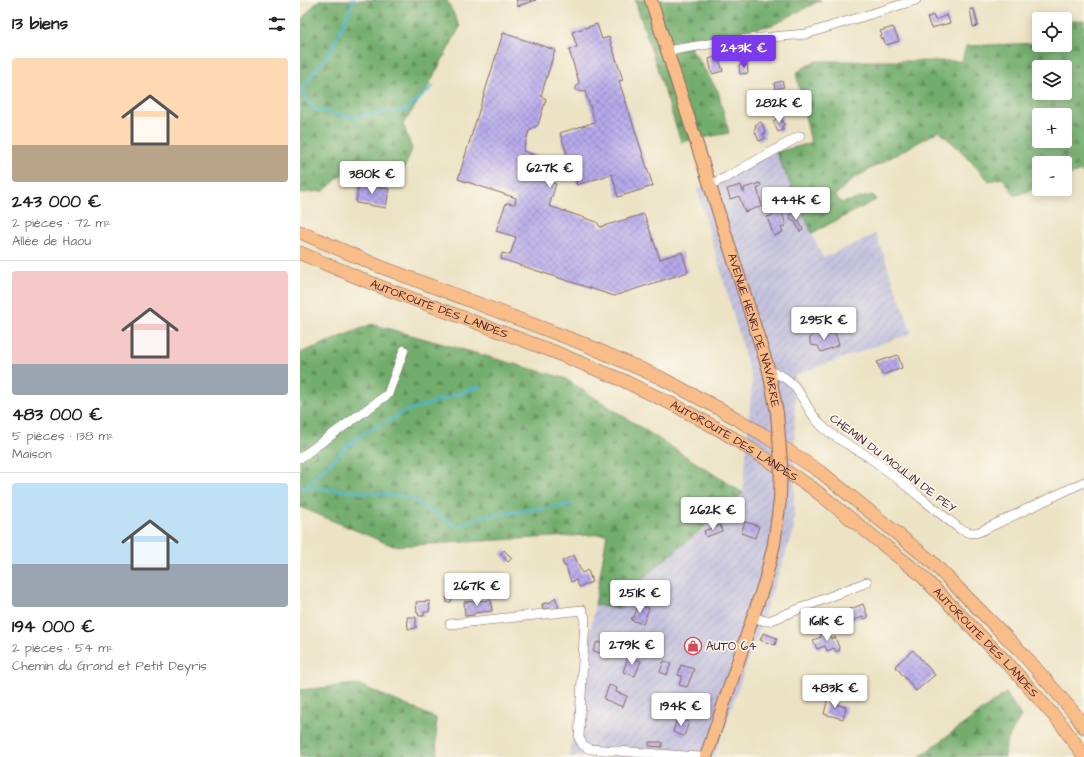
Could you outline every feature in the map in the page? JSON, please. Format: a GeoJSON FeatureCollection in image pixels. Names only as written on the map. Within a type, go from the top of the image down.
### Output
{"type":"FeatureCollection","features":[{"type":"Feature","properties":{"kind":"highway","name":"AUTOROUTE DES LANDES"},"geometry":{"type":"LineString","coordinates":[[300,232],[376,265],[584,344],[659,377],[720,409],[764,435],[822,473],[931,561],[1024,655],[1084,726]]}},
{"type":"Feature","properties":{"kind":"highway","name":"AUTOROUTE DES LANDES"},"geometry":{"type":"LineString","coordinates":[[300,253],[376,285],[552,351],[622,380],[676,406],[720,430],[811,487],[920,574],[1011,666],[1062,725],[1084,756]]}},
{"type":"Feature","properties":{"kind":"main road","name":"AVENUE HENRI DE NAVARRE"},"geometry":{"type":"LineString","coordinates":[[650,0],[769,371],[778,413],[781,463],[780,500],[774,544],[765,581],[706,757]]}},
{"type":"Feature","properties":{"kind":"street"},"geometry":{"type":"LineString","coordinates":[[667,51],[727,40],[806,34],[916,0]]}},
{"type":"Feature","properties":{"kind":"street"},"geometry":{"type":"LineString","coordinates":[[709,185],[728,177],[800,136]]}},
{"type":"Feature","properties":{"kind":"street"},"geometry":{"type":"LineString","coordinates":[[300,458],[388,394],[404,350]]}},
{"type":"Feature","properties":{"kind":"street","name":"CHEMIN DU MOULIN DE PEY"},"geometry":{"type":"LineString","coordinates":[[769,371],[778,373],[792,382],[822,426],[870,458],[960,530],[973,534],[979,532],[1084,482]]}},
{"type":"Feature","properties":{"kind":"street"},"geometry":{"type":"LineString","coordinates":[[753,617],[760,620],[769,620],[867,582]]}},
{"type":"Feature","properties":{"kind":"street"},"geometry":{"type":"LineString","coordinates":[[450,624],[582,610],[586,618],[579,738],[583,745],[590,749],[700,757]]}},
{"type":"Feature","properties":{"kind":"shaded area"},"geometry":{"type":"Polygon","coordinates":[[[776,152],[823,258],[876,234],[912,333],[795,375],[794,530],[714,757],[569,757],[595,605],[619,608],[645,577],[743,493],[752,380],[697,189],[776,152]]]}},
{"type":"Feature","properties":{"kind":"green space"},"geometry":{"type":"Polygon","coordinates":[[[319,0],[447,0],[460,27],[426,90],[403,124],[412,149],[402,174],[355,163],[324,191],[300,193],[300,21],[319,0]]]}},
{"type":"Feature","properties":{"kind":"green space"},"geometry":{"type":"Polygon","coordinates":[[[635,0],[821,0],[773,25],[688,43],[718,91],[729,133],[681,142],[635,0]]]}},
{"type":"Feature","properties":{"kind":"green space"},"geometry":{"type":"Polygon","coordinates":[[[1084,20],[1084,174],[1081,171],[1072,174],[1072,156],[1032,156],[1032,190],[1015,196],[1003,178],[989,181],[959,149],[939,131],[854,178],[835,195],[841,203],[873,195],[876,200],[812,233],[776,152],[811,143],[796,73],[815,61],[962,61],[966,46],[1032,43],[1032,52],[1072,52],[1072,21],[1084,20]]]}},
{"type":"Feature","properties":{"kind":"green space"},"geometry":{"type":"Polygon","coordinates":[[[372,324],[564,378],[743,493],[645,577],[619,608],[595,605],[607,534],[393,546],[300,507],[300,353],[372,324]]]}},
{"type":"Feature","properties":{"kind":"green space"},"geometry":{"type":"Polygon","coordinates":[[[357,684],[436,718],[437,757],[300,757],[300,690],[357,684]]]}},
{"type":"Feature","properties":{"kind":"green space"},"geometry":{"type":"Polygon","coordinates":[[[1006,693],[1021,716],[1006,743],[1005,757],[919,757],[1006,693]]]}},
{"type":"Feature","properties":{"kind":"building"},"geometry":{"type":"Polygon","coordinates":[[[516,0],[536,0],[518,6],[516,0]]]}},
{"type":"Feature","properties":{"kind":"building"},"geometry":{"type":"Polygon","coordinates":[[[970,9],[974,9],[978,26],[973,27],[970,9]]]}},
{"type":"Feature","properties":{"kind":"building"},"geometry":{"type":"Polygon","coordinates":[[[933,15],[935,20],[947,15],[950,23],[931,28],[927,18],[933,15]]]}},
{"type":"Feature","properties":{"kind":"building"},"geometry":{"type":"Polygon","coordinates":[[[597,24],[602,39],[609,37],[623,80],[619,81],[653,186],[618,197],[612,174],[577,185],[560,133],[595,122],[585,91],[582,92],[575,90],[579,82],[569,50],[577,47],[572,32],[597,24]]]}},
{"type":"Feature","properties":{"kind":"building"},"geometry":{"type":"Polygon","coordinates":[[[893,27],[899,41],[886,45],[883,38],[881,39],[880,36],[882,35],[880,31],[893,27]]]}},
{"type":"Feature","properties":{"kind":"building"},"geometry":{"type":"Polygon","coordinates":[[[503,33],[555,50],[541,96],[546,99],[538,125],[529,131],[523,151],[546,159],[542,173],[545,174],[544,180],[556,184],[549,206],[597,222],[600,227],[644,214],[660,259],[682,252],[688,272],[614,296],[501,259],[502,253],[510,255],[516,237],[496,231],[506,203],[515,204],[516,198],[458,179],[503,33]]]}},
{"type":"Feature","properties":{"kind":"building"},"geometry":{"type":"Polygon","coordinates":[[[718,56],[723,71],[712,74],[709,59],[718,56]]]}},
{"type":"Feature","properties":{"kind":"building"},"geometry":{"type":"Polygon","coordinates":[[[747,64],[748,73],[740,74],[739,65],[747,64]]]}},
{"type":"Feature","properties":{"kind":"building"},"geometry":{"type":"Polygon","coordinates":[[[782,81],[784,87],[775,89],[774,83],[782,81]]]}},
{"type":"Feature","properties":{"kind":"building"},"geometry":{"type":"Polygon","coordinates":[[[781,117],[784,125],[782,126],[783,130],[778,132],[773,121],[781,117]]]}},
{"type":"Feature","properties":{"kind":"building"},"geometry":{"type":"Polygon","coordinates":[[[761,122],[766,133],[763,134],[765,138],[759,141],[754,129],[756,128],[755,125],[761,122]]]}},
{"type":"Feature","properties":{"kind":"building"},"geometry":{"type":"Polygon","coordinates":[[[359,179],[365,180],[365,185],[389,189],[386,208],[356,203],[359,179]]]}},
{"type":"Feature","properties":{"kind":"building"},"geometry":{"type":"Polygon","coordinates":[[[760,183],[761,186],[757,188],[762,206],[745,212],[739,196],[730,199],[727,189],[741,185],[743,192],[745,192],[744,188],[760,183]]]}},
{"type":"Feature","properties":{"kind":"building"},"geometry":{"type":"Polygon","coordinates":[[[782,212],[786,225],[781,227],[783,232],[774,236],[767,217],[782,212]]]}},
{"type":"Feature","properties":{"kind":"building"},"geometry":{"type":"Polygon","coordinates":[[[794,212],[803,230],[800,232],[794,220],[792,221],[789,215],[794,212]]]}},
{"type":"Feature","properties":{"kind":"building"},"geometry":{"type":"Polygon","coordinates":[[[835,332],[839,345],[821,352],[818,346],[810,344],[810,338],[813,334],[818,333],[823,336],[835,332]]]}},
{"type":"Feature","properties":{"kind":"building"},"geometry":{"type":"Polygon","coordinates":[[[898,355],[902,368],[882,375],[877,362],[898,355]]]}},
{"type":"Feature","properties":{"kind":"building"},"geometry":{"type":"Polygon","coordinates":[[[745,522],[759,526],[755,538],[741,533],[745,522]]]}},
{"type":"Feature","properties":{"kind":"building"},"geometry":{"type":"Polygon","coordinates":[[[720,525],[722,531],[706,537],[704,531],[720,525]]]}},
{"type":"Feature","properties":{"kind":"building"},"geometry":{"type":"Polygon","coordinates":[[[504,550],[512,558],[508,562],[501,554],[504,550]]]}},
{"type":"Feature","properties":{"kind":"building"},"geometry":{"type":"Polygon","coordinates":[[[574,555],[582,573],[588,570],[592,582],[579,587],[576,580],[571,582],[566,566],[564,566],[562,561],[574,555]]]}},
{"type":"Feature","properties":{"kind":"building"},"geometry":{"type":"Polygon","coordinates":[[[450,595],[453,596],[451,602],[447,603],[446,597],[450,595]]]}},
{"type":"Feature","properties":{"kind":"building"},"geometry":{"type":"Polygon","coordinates":[[[555,597],[559,608],[543,609],[542,604],[551,602],[555,597]]]}},
{"type":"Feature","properties":{"kind":"building"},"geometry":{"type":"Polygon","coordinates":[[[491,600],[492,611],[474,613],[474,615],[465,616],[464,602],[491,600]]]}},
{"type":"Feature","properties":{"kind":"building"},"geometry":{"type":"Polygon","coordinates":[[[430,601],[429,612],[424,612],[424,616],[419,616],[417,613],[416,602],[430,601]]]}},
{"type":"Feature","properties":{"kind":"building"},"geometry":{"type":"Polygon","coordinates":[[[863,604],[868,617],[864,619],[863,617],[852,621],[848,610],[863,604]]]}},
{"type":"Feature","properties":{"kind":"building"},"geometry":{"type":"Polygon","coordinates":[[[638,605],[649,608],[643,624],[631,620],[632,617],[634,617],[638,605]]]}},
{"type":"Feature","properties":{"kind":"building"},"geometry":{"type":"Polygon","coordinates":[[[407,617],[416,617],[416,628],[408,629],[407,617]]]}},
{"type":"Feature","properties":{"kind":"building"},"geometry":{"type":"Polygon","coordinates":[[[828,631],[831,639],[835,637],[840,650],[836,652],[834,648],[827,651],[825,646],[817,649],[813,640],[821,637],[820,634],[828,631]]]}},
{"type":"Feature","properties":{"kind":"building"},"geometry":{"type":"Polygon","coordinates":[[[763,633],[777,638],[775,645],[760,640],[763,633]]]}},
{"type":"Feature","properties":{"kind":"building"},"geometry":{"type":"Polygon","coordinates":[[[597,642],[603,644],[600,653],[593,651],[597,642]]]}},
{"type":"Feature","properties":{"kind":"building"},"geometry":{"type":"Polygon","coordinates":[[[913,650],[935,675],[916,691],[895,666],[913,650]]]}},
{"type":"Feature","properties":{"kind":"building"},"geometry":{"type":"Polygon","coordinates":[[[628,657],[641,661],[635,676],[623,672],[628,657]]]}},
{"type":"Feature","properties":{"kind":"building"},"geometry":{"type":"Polygon","coordinates":[[[664,661],[671,663],[667,675],[660,672],[664,661]]]}},
{"type":"Feature","properties":{"kind":"building"},"geometry":{"type":"Polygon","coordinates":[[[681,665],[694,669],[687,687],[679,685],[682,676],[678,675],[681,665]]]}},
{"type":"Feature","properties":{"kind":"building"},"geometry":{"type":"Polygon","coordinates":[[[609,685],[617,688],[616,692],[627,696],[623,707],[604,699],[609,685]]]}},
{"type":"Feature","properties":{"kind":"building"},"geometry":{"type":"Polygon","coordinates":[[[828,698],[836,700],[835,704],[846,707],[843,719],[824,714],[828,698]]]}},
{"type":"Feature","properties":{"kind":"building"},"geometry":{"type":"Polygon","coordinates":[[[677,719],[689,722],[684,736],[673,732],[677,719]]]}},
{"type":"Feature","properties":{"kind":"building"},"geometry":{"type":"Polygon","coordinates":[[[649,742],[662,742],[662,747],[649,746],[649,742]]]}},
{"type":"Feature","properties":{"kind":"waterway"},"geometry":{"type":"LineString","coordinates":[[301,90],[333,47],[354,0]]}},
{"type":"Feature","properties":{"kind":"waterway"},"geometry":{"type":"LineString","coordinates":[[301,90],[313,109],[353,117],[407,110],[433,86]]}},
{"type":"Feature","properties":{"kind":"waterway"},"geometry":{"type":"LineString","coordinates":[[300,488],[305,487],[356,438],[407,411],[481,386]]}},
{"type":"Feature","properties":{"kind":"waterway"},"geometry":{"type":"LineString","coordinates":[[305,487],[408,497],[458,527],[481,517],[573,504]]}},
{"type":"Feature","properties":{"kind":"place","name":"AUTO 64"},"geometry":{"type":"Point","coordinates":[693,646]}}]}
